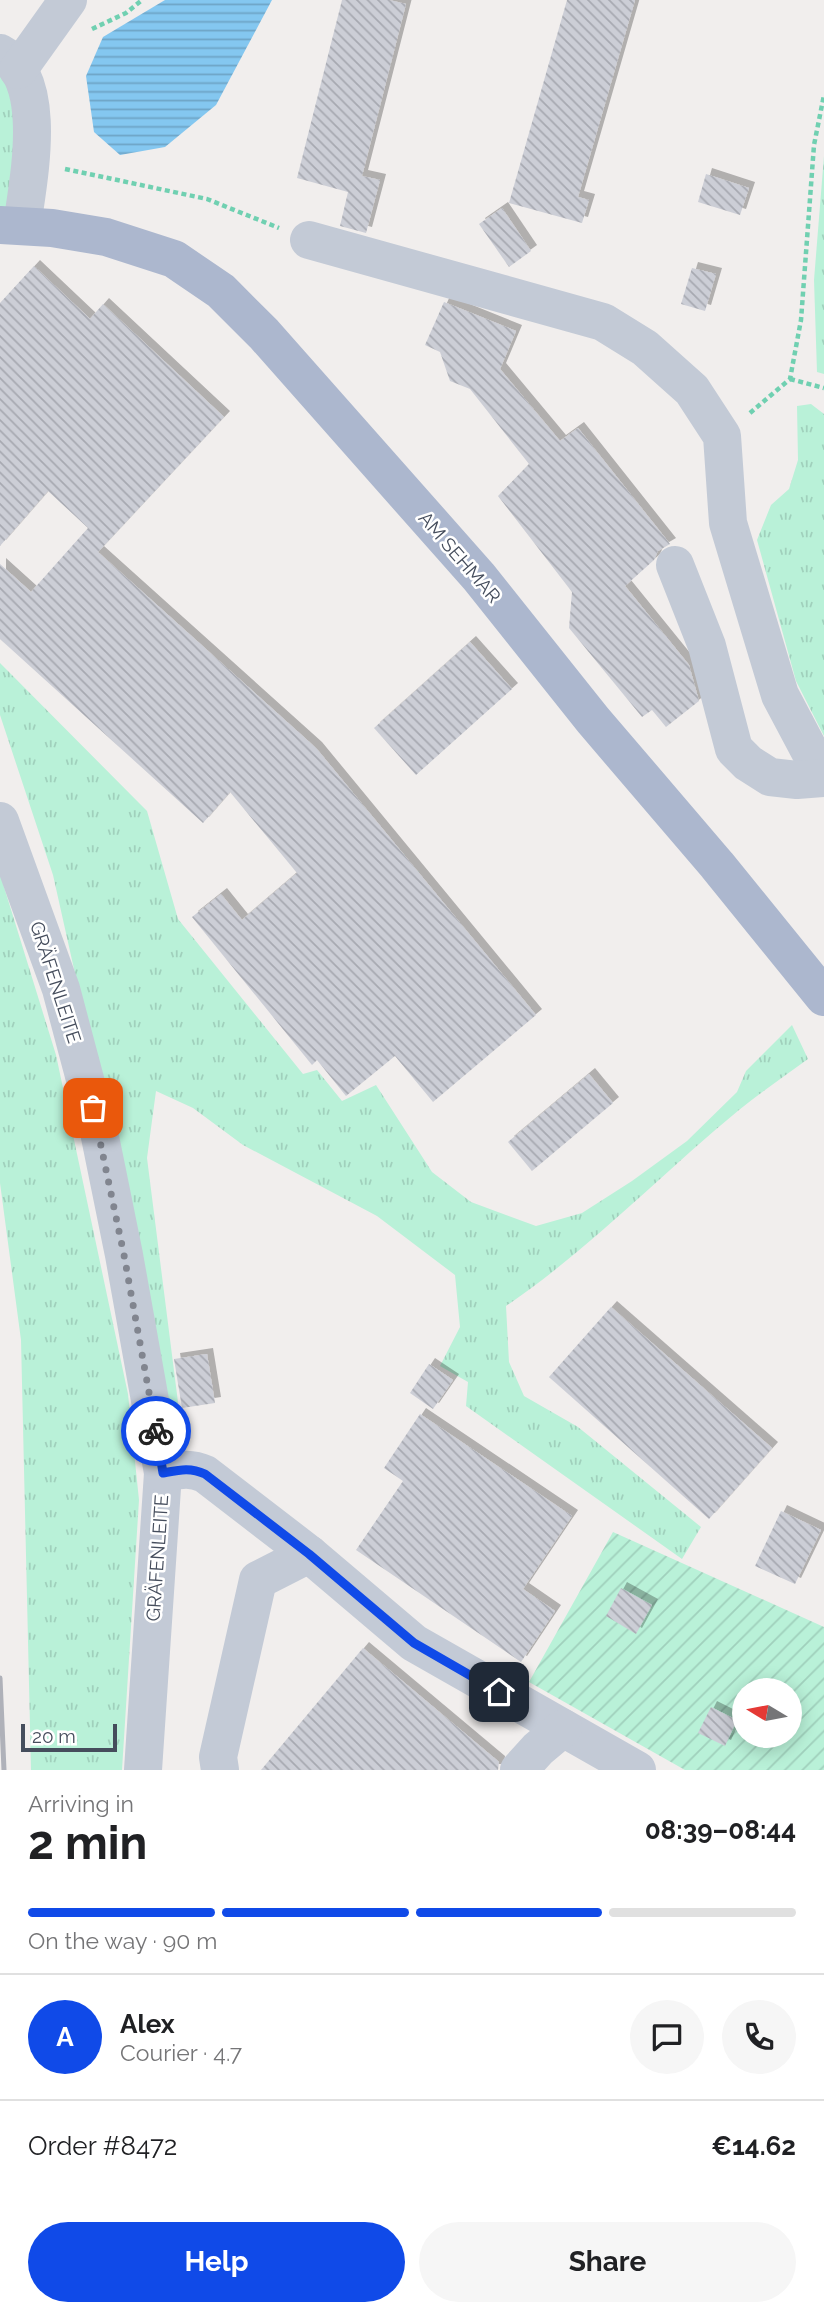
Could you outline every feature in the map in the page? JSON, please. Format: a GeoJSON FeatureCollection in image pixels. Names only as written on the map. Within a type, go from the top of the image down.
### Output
{"type":"FeatureCollection","features":[{"type":"Feature","properties":{"kind":"main road","name":"AM SEHMAR"},"geometry":{"type":"LineString","coordinates":[[11,225],[106,237],[174,259],[221,291],[264,334],[479,577],[593,720],[717,864],[824,997]]}},
{"type":"Feature","properties":{"kind":"street"},"geometry":{"type":"LineString","coordinates":[[11,225],[48,163],[33,141],[29,93],[9,62],[79,15]]}},
{"type":"Feature","properties":{"kind":"street"},"geometry":{"type":"LineString","coordinates":[[309,240],[603,322],[645,348],[692,390],[722,436],[728,523],[780,695],[824,778],[797,780],[770,777],[748,763],[734,749],[707,646],[675,565]]}},
{"type":"Feature","properties":{"kind":"street","name":"GRÄFENLEITE"},"geometry":{"type":"LineString","coordinates":[[0,821],[61,989],[99,1132],[163,1473],[143,1770]]}},
{"type":"Feature","properties":{"kind":"street"},"geometry":{"type":"LineString","coordinates":[[163,1473],[185,1469],[205,1474],[309,1554],[414,1643],[637,1770]]}},
{"type":"Feature","properties":{"kind":"street"},"geometry":{"type":"LineString","coordinates":[[220,1770],[218,1756],[257,1580],[309,1554]]}},
{"type":"Feature","properties":{"kind":"street"},"geometry":{"type":"LineString","coordinates":[[519,1770],[563,1728]]}},
{"type":"Feature","properties":{"kind":"path"},"geometry":{"type":"LineString","coordinates":[[79,15],[126,13],[142,0]]}},
{"type":"Feature","properties":{"kind":"path"},"geometry":{"type":"LineString","coordinates":[[722,436],[790,379],[801,320],[814,145],[824,94]]}},
{"type":"Feature","properties":{"kind":"path"},"geometry":{"type":"LineString","coordinates":[[48,163],[69,170],[207,199],[309,240]]}},
{"type":"Feature","properties":{"kind":"path"},"geometry":{"type":"LineString","coordinates":[[48,163],[69,170]]}},
{"type":"Feature","properties":{"kind":"path"},"geometry":{"type":"LineString","coordinates":[[790,379],[824,388]]}},
{"type":"Feature","properties":{"kind":"green space"},"geometry":{"type":"Polygon","coordinates":[[[0,53],[33,141],[0,225],[0,53]]]}},
{"type":"Feature","properties":{"kind":"green space"},"geometry":{"type":"Polygon","coordinates":[[[824,156],[824,374],[817,372],[814,280],[824,156]]]}},
{"type":"Feature","properties":{"kind":"green space"},"geometry":{"type":"Polygon","coordinates":[[[811,404],[824,414],[824,736],[796,681],[757,540],[771,505],[789,489],[798,460],[797,406],[811,404]]]}},
{"type":"Feature","properties":{"kind":"green space"},"geometry":{"type":"Polygon","coordinates":[[[0,663],[147,811],[178,919],[303,1074],[317,1070],[342,1101],[376,1085],[432,1172],[471,1202],[536,1226],[582,1213],[687,1141],[737,1092],[746,1071],[792,1025],[808,1059],[739,1110],[596,1236],[506,1306],[509,1362],[524,1396],[578,1427],[701,1527],[682,1559],[466,1406],[468,1382],[440,1366],[460,1327],[455,1275],[377,1216],[243,1145],[193,1108],[156,1091],[147,1158],[180,1418],[161,1427],[99,1081],[53,875],[0,715],[0,663]]]}},
{"type":"Feature","properties":{"kind":"green space"},"geometry":{"type":"Polygon","coordinates":[[[0,874],[56,1055],[128,1394],[139,1500],[122,1770],[31,1770],[21,1340],[0,1183],[0,874]]]}},
{"type":"Feature","properties":{"kind":"green space"},"geometry":{"type":"Polygon","coordinates":[[[613,1532],[824,1627],[824,1770],[685,1770],[529,1682],[613,1532]]]}},
{"type":"Feature","properties":{"kind":"water"},"geometry":{"type":"Polygon","coordinates":[[[165,0],[272,0],[216,105],[165,147],[120,155],[94,132],[86,76],[103,37],[165,0]]]}},
{"type":"Feature","properties":{"kind":"building"},"geometry":{"type":"Polygon","coordinates":[[[342,0],[389,0],[406,4],[362,176],[380,180],[366,233],[340,226],[348,192],[297,178],[342,0]]]}},
{"type":"Feature","properties":{"kind":"building"},"geometry":{"type":"Polygon","coordinates":[[[567,0],[635,0],[578,197],[589,200],[582,223],[509,203],[567,0]]]}},
{"type":"Feature","properties":{"kind":"building"},"geometry":{"type":"Polygon","coordinates":[[[706,174],[749,188],[740,215],[698,202],[706,174]]]}},
{"type":"Feature","properties":{"kind":"building"},"geometry":{"type":"Polygon","coordinates":[[[502,208],[531,251],[509,267],[479,224],[502,208]]]}},
{"type":"Feature","properties":{"kind":"building"},"geometry":{"type":"Polygon","coordinates":[[[34,266],[90,319],[103,304],[224,417],[98,552],[316,748],[536,1015],[433,1102],[395,1056],[346,1096],[317,1060],[312,1065],[192,917],[221,894],[242,920],[297,873],[230,792],[203,823],[0,639],[0,564],[31,592],[88,528],[48,491],[0,546],[0,303],[34,266]]]}},
{"type":"Feature","properties":{"kind":"building"},"geometry":{"type":"Polygon","coordinates":[[[692,268],[716,274],[705,311],[681,304],[692,268]]]}},
{"type":"Feature","properties":{"kind":"building"},"geometry":{"type":"Polygon","coordinates":[[[444,302],[516,331],[500,369],[560,441],[578,428],[670,544],[658,551],[654,560],[625,586],[689,665],[699,701],[666,727],[652,710],[642,717],[569,628],[572,592],[498,496],[529,464],[470,389],[450,381],[440,352],[425,345],[444,302]]]}},
{"type":"Feature","properties":{"kind":"building"},"geometry":{"type":"Polygon","coordinates":[[[470,642],[512,689],[416,775],[374,728],[470,642]]]}},
{"type":"Feature","properties":{"kind":"building"},"geometry":{"type":"Polygon","coordinates":[[[589,1074],[613,1103],[532,1171],[508,1142],[589,1074]]]}},
{"type":"Feature","properties":{"kind":"building"},"geometry":{"type":"Polygon","coordinates":[[[611,1307],[772,1448],[709,1519],[549,1377],[611,1307]]]}},
{"type":"Feature","properties":{"kind":"building"},"geometry":{"type":"Polygon","coordinates":[[[207,1354],[215,1403],[182,1408],[174,1359],[207,1354]]]}},
{"type":"Feature","properties":{"kind":"building"},"geometry":{"type":"Polygon","coordinates":[[[429,1364],[453,1380],[433,1409],[410,1393],[429,1364]]]}},
{"type":"Feature","properties":{"kind":"building"},"geometry":{"type":"Polygon","coordinates":[[[420,1414],[572,1516],[523,1589],[555,1611],[521,1662],[356,1550],[403,1481],[384,1468],[420,1414]]]}},
{"type":"Feature","properties":{"kind":"building"},"geometry":{"type":"Polygon","coordinates":[[[781,1511],[821,1530],[795,1584],[755,1566],[781,1511]]]}},
{"type":"Feature","properties":{"kind":"building"},"geometry":{"type":"Polygon","coordinates":[[[621,1588],[652,1605],[636,1634],[606,1616],[621,1588]]]}},
{"type":"Feature","properties":{"kind":"building"},"geometry":{"type":"Polygon","coordinates":[[[363,1648],[499,1762],[498,1770],[261,1770],[363,1648]]]}},
{"type":"Feature","properties":{"kind":"building"},"geometry":{"type":"Polygon","coordinates":[[[711,1707],[732,1718],[732,1731],[725,1746],[698,1733],[711,1707]]]}},
{"type":"Feature","properties":{"kind":"railway"},"geometry":{"type":"LineString","coordinates":[[0,1678],[4,1770]]}},
{"type":"Feature","properties":{"kind":"way so far"},"geometry":{"type":"LineString","coordinates":[[93,1108],[124,1255],[156,1431]]}},
{"type":"Feature","properties":{"kind":"route"},"geometry":{"type":"LineString","coordinates":[[156,1431],[163,1473],[185,1469],[205,1474],[309,1554],[414,1643],[499,1692]]}}]}
